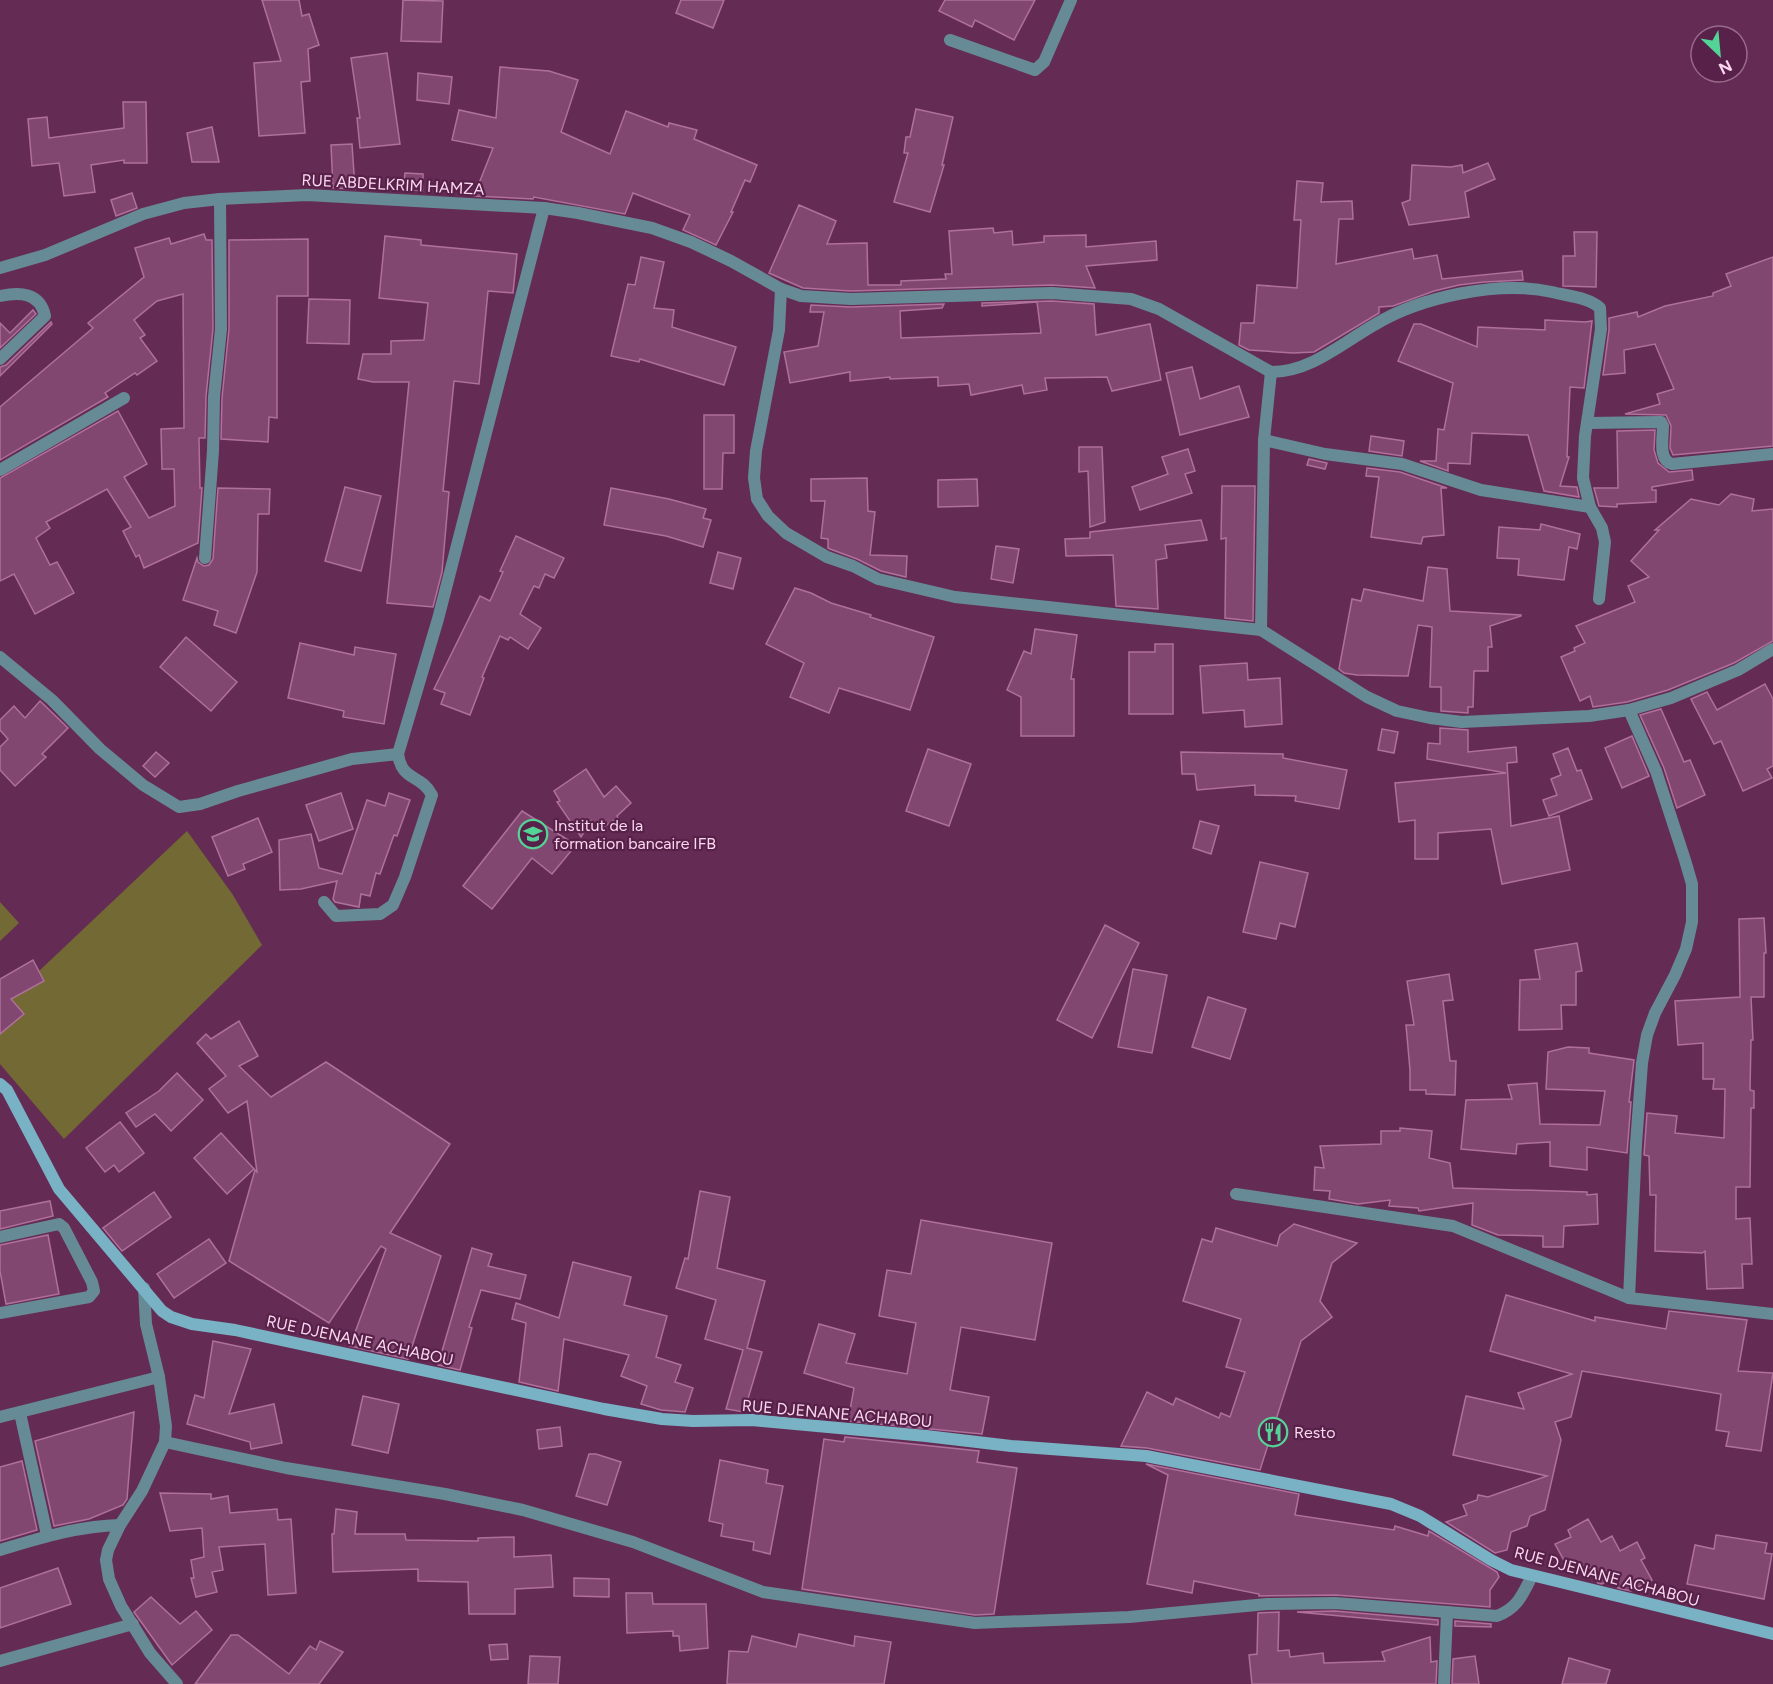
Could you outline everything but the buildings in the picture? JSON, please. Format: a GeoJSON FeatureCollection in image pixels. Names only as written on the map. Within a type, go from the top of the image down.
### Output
{"type":"FeatureCollection","features":[{"type":"Feature","properties":{"kind":"main road","name":"RUE DJENANE ACHABOU"},"geometry":{"type":"LineString","coordinates":[[0,1084],[7,1090],[59,1189],[162,1311],[182,1322],[235,1330],[630,1414],[693,1421],[752,1420],[1011,1446],[1146,1456],[1391,1503],[1420,1516],[1511,1570],[1773,1634]]}},
{"type":"Feature","properties":{"kind":"street"},"geometry":{"type":"LineString","coordinates":[[950,40],[1035,70],[1044,62],[1071,0]]}},
{"type":"Feature","properties":{"kind":"street","name":"RUE ABDELKRIM HAMZA"},"geometry":{"type":"LineString","coordinates":[[0,268],[45,255],[143,214],[184,203],[220,199],[307,195],[544,208],[652,228],[691,242],[781,289],[801,296],[851,299],[1052,293],[1131,299],[1159,309],[1270,372]]}},
{"type":"Feature","properties":{"kind":"street"},"geometry":{"type":"LineString","coordinates":[[205,558],[213,451],[213,397],[221,329],[220,199]]}},
{"type":"Feature","properties":{"kind":"street"},"geometry":{"type":"LineString","coordinates":[[324,902],[336,915],[380,914],[393,904],[432,795],[426,784],[405,772],[398,754],[438,619],[544,208]]}},
{"type":"Feature","properties":{"kind":"street"},"geometry":{"type":"LineString","coordinates":[[1262,630],[1264,440],[1270,372],[1284,372],[1320,359],[1376,323],[1428,302],[1485,290],[1515,288],[1546,291],[1590,302],[1600,308],[1601,329],[1587,423],[1583,478],[1590,507],[1602,528],[1605,542],[1599,599]]}},
{"type":"Feature","properties":{"kind":"street"},"geometry":{"type":"LineString","coordinates":[[781,289],[780,330],[756,451],[754,478],[757,499],[768,516],[786,534],[827,557],[853,566],[878,579],[955,597],[1262,630],[1367,697],[1397,711],[1462,722],[1588,716],[1629,710],[1671,698],[1738,670],[1772,652]]}},
{"type":"Feature","properties":{"kind":"street"},"geometry":{"type":"LineString","coordinates":[[0,296],[23,293],[35,297],[44,310],[45,316],[0,359]]}},
{"type":"Feature","properties":{"kind":"street"},"geometry":{"type":"LineString","coordinates":[[0,470],[124,398]]}},
{"type":"Feature","properties":{"kind":"street"},"geometry":{"type":"LineString","coordinates":[[1587,423],[1661,422],[1663,457],[1666,462],[1672,464],[1773,454]]}},
{"type":"Feature","properties":{"kind":"street"},"geometry":{"type":"LineString","coordinates":[[1264,440],[1325,454],[1402,464],[1481,490],[1590,507]]}},
{"type":"Feature","properties":{"kind":"street"},"geometry":{"type":"LineString","coordinates":[[0,657],[52,700],[100,749],[143,785],[179,807],[200,804],[352,759],[398,754]]}},
{"type":"Feature","properties":{"kind":"street"},"geometry":{"type":"LineString","coordinates":[[1629,710],[1656,771],[1692,884],[1692,922],[1686,949],[1676,975],[1654,1013],[1642,1063],[1629,1298]]}},
{"type":"Feature","properties":{"kind":"street"},"geometry":{"type":"LineString","coordinates":[[1236,1194],[1453,1226],[1629,1298],[1773,1314]]}},
{"type":"Feature","properties":{"kind":"street"},"geometry":{"type":"LineString","coordinates":[[0,1237],[58,1224],[64,1228],[92,1282],[94,1292],[89,1297],[0,1313]]}},
{"type":"Feature","properties":{"kind":"street"},"geometry":{"type":"LineString","coordinates":[[144,1288],[146,1324],[159,1377],[166,1426],[165,1442],[142,1491],[120,1525],[108,1550],[106,1560],[109,1579],[121,1606],[150,1653],[177,1684]]}},
{"type":"Feature","properties":{"kind":"street"},"geometry":{"type":"LineString","coordinates":[[0,1417],[159,1377]]}},
{"type":"Feature","properties":{"kind":"street"},"geometry":{"type":"LineString","coordinates":[[20,1413],[46,1536]]}},
{"type":"Feature","properties":{"kind":"street"},"geometry":{"type":"LineString","coordinates":[[165,1442],[286,1468],[445,1494],[523,1510],[633,1542],[763,1592],[975,1623],[1129,1617],[1267,1604],[1335,1603],[1487,1617],[1505,1613],[1518,1604],[1532,1576]]}},
{"type":"Feature","properties":{"kind":"street"},"geometry":{"type":"LineString","coordinates":[[0,1550],[46,1536],[99,1526],[120,1525]]}},
{"type":"Feature","properties":{"kind":"street"},"geometry":{"type":"LineString","coordinates":[[1444,1684],[1447,1613]]}},
{"type":"Feature","properties":{"kind":"street"},"geometry":{"type":"LineString","coordinates":[[0,1661],[133,1624]]}},
{"type":"Feature","properties":{"kind":"shaded area"},"geometry":{"type":"Polygon","coordinates":[[[187,831],[233,895],[262,945],[64,1139],[0,1064],[0,1008],[187,831]]]}},
{"type":"Feature","properties":{"kind":"shaded area"},"geometry":{"type":"Polygon","coordinates":[[[0,902],[19,923],[0,941],[0,902]]]}},
{"type":"Feature","properties":{"kind":"place","name":"Institut de la formation bancaire IFB"},"geometry":{"type":"Point","coordinates":[533,834]}},
{"type":"Feature","properties":{"kind":"place","name":"Resto"},"geometry":{"type":"Point","coordinates":[1273,1432]}}]}
